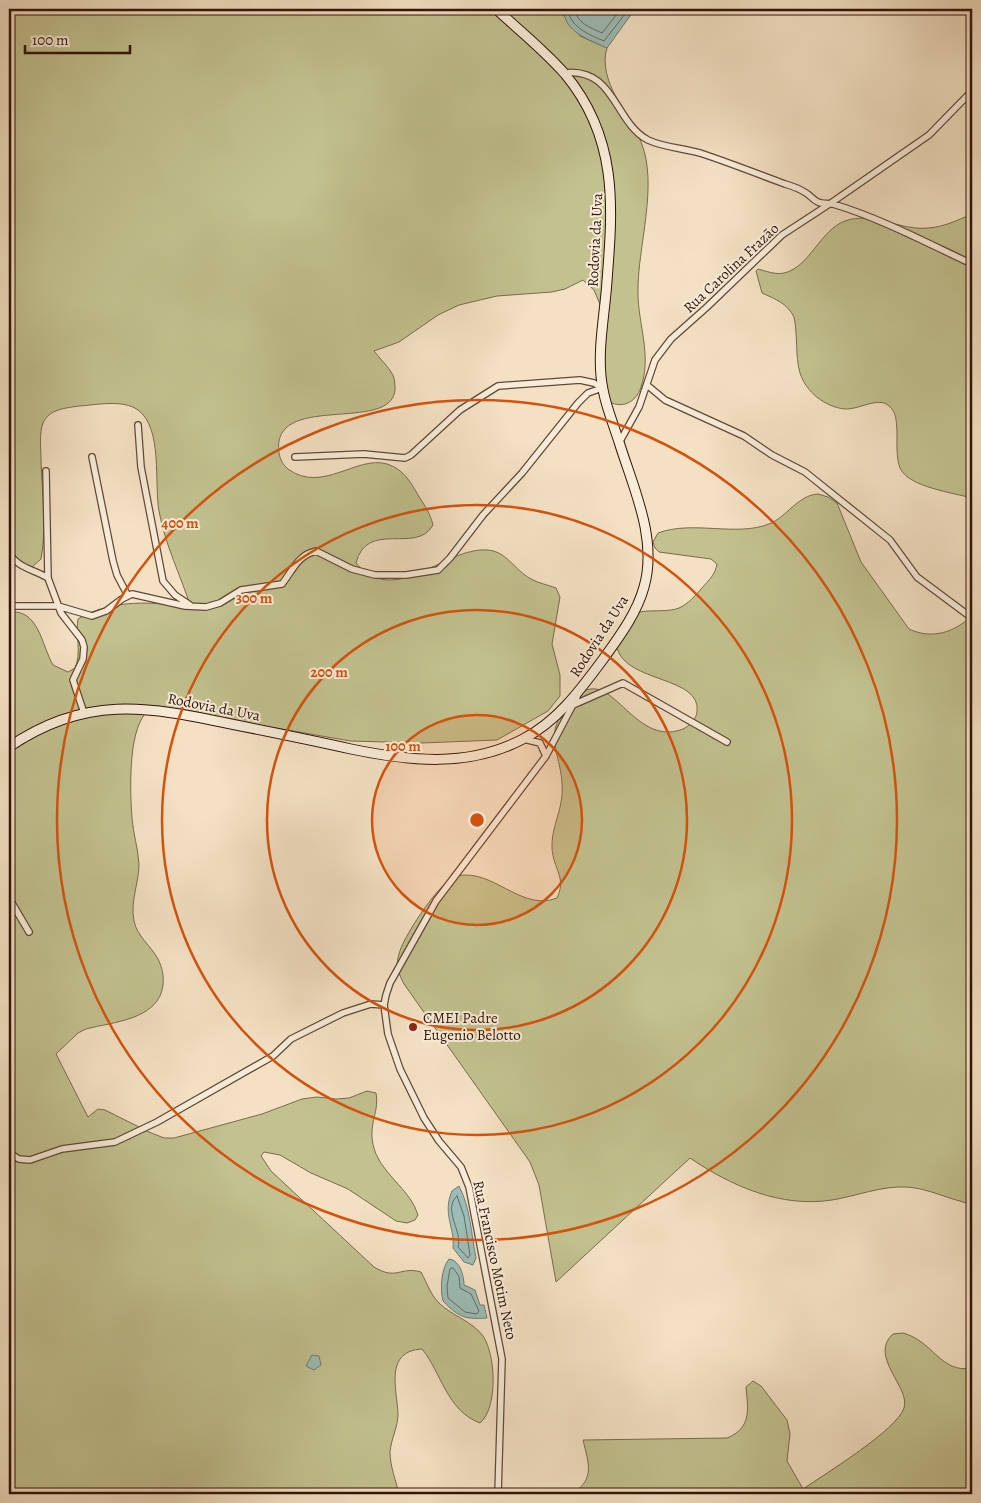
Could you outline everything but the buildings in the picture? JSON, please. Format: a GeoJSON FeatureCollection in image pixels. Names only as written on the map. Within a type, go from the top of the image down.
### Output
{"type":"FeatureCollection","features":[{"type":"Feature","properties":{"kind":"street","name":"Rodovia da Uva"},"geometry":{"type":"LineString","coordinates":[[9,747],[46,726],[84,713],[126,707],[160,710],[375,754],[429,760],[457,760],[479,755],[524,739],[550,721],[581,690],[634,612],[644,588],[648,568],[647,536],[602,388],[601,355],[612,208],[611,186],[600,138],[582,98],[564,73],[496,9]]}},
{"type":"Feature","properties":{"kind":"street"},"geometry":{"type":"LineString","coordinates":[[564,73],[577,72],[590,76],[611,93],[628,122],[638,133],[648,139],[660,144],[702,154],[788,185],[806,192],[817,202],[831,204],[972,264]]}},
{"type":"Feature","properties":{"kind":"street","name":"Rua Carolina Frazão"},"geometry":{"type":"LineString","coordinates":[[619,443],[639,407],[655,360],[671,339],[707,308],[782,235],[831,204],[930,135],[972,91]]}},
{"type":"Feature","properties":{"kind":"street"},"geometry":{"type":"LineString","coordinates":[[295,457],[364,454],[405,458],[411,455],[460,410],[498,386],[580,380],[594,383],[602,388]]}},
{"type":"Feature","properties":{"kind":"street"},"geometry":{"type":"LineString","coordinates":[[647,385],[665,400],[744,436],[772,456],[804,472],[890,540],[917,577],[972,618]]}},
{"type":"Feature","properties":{"kind":"street"},"geometry":{"type":"LineString","coordinates":[[9,606],[58,606],[92,616],[106,611],[128,596],[138,595],[192,606],[212,606],[241,590],[282,584],[303,554],[316,551],[352,569],[375,575],[406,575],[438,570],[450,558],[483,515],[522,473],[578,403],[588,393],[602,388]]}},
{"type":"Feature","properties":{"kind":"street"},"geometry":{"type":"LineString","coordinates":[[138,425],[141,466],[162,581],[175,596],[192,606]]}},
{"type":"Feature","properties":{"kind":"street"},"geometry":{"type":"LineString","coordinates":[[92,457],[113,561],[117,575],[128,596]]}},
{"type":"Feature","properties":{"kind":"street"},"geometry":{"type":"LineString","coordinates":[[46,471],[48,578],[58,606],[82,640],[84,647],[83,659],[73,680],[84,713]]}},
{"type":"Feature","properties":{"kind":"street"},"geometry":{"type":"LineString","coordinates":[[9,499],[9,525]]}},
{"type":"Feature","properties":{"kind":"street"},"geometry":{"type":"LineString","coordinates":[[9,552],[12,559],[17,563],[48,578]]}},
{"type":"Feature","properties":{"kind":"street"},"geometry":{"type":"LineString","coordinates":[[574,705],[623,683],[727,742]]}},
{"type":"Feature","properties":{"kind":"street","name":"Rua Francisco Motim Neto"},"geometry":{"type":"LineString","coordinates":[[498,1494],[502,1359],[469,1187],[461,1167],[439,1141],[424,1118],[400,1069],[388,1034],[384,1005],[390,983],[436,901],[546,756],[581,690]]}},
{"type":"Feature","properties":{"kind":"street"},"geometry":{"type":"LineString","coordinates":[[524,739],[540,743],[546,756]]}},
{"type":"Feature","properties":{"kind":"street"},"geometry":{"type":"LineString","coordinates":[[9,898],[29,932]]}},
{"type":"Feature","properties":{"kind":"street"},"geometry":{"type":"LineString","coordinates":[[9,1153],[19,1159],[30,1160],[62,1149],[115,1142],[142,1131],[273,1056],[291,1039],[343,1013],[371,1004],[384,1005]]}},
{"type":"Feature","properties":{"kind":"shaded area"},"geometry":{"type":"Polygon","coordinates":[[[9,9],[564,9],[563,14],[580,36],[607,48],[606,72],[610,84],[636,131],[646,159],[648,197],[638,293],[645,364],[639,393],[632,401],[617,404],[606,400],[602,309],[594,290],[583,280],[565,289],[552,292],[497,296],[459,305],[438,315],[399,342],[374,351],[394,377],[395,390],[388,403],[374,410],[311,417],[293,423],[281,434],[279,453],[281,460],[288,469],[301,476],[314,478],[326,476],[364,464],[376,463],[393,466],[406,476],[412,485],[427,510],[433,525],[426,533],[416,537],[381,540],[370,543],[362,550],[356,563],[371,576],[387,580],[403,578],[420,573],[454,557],[487,550],[494,551],[505,557],[531,579],[556,588],[560,597],[552,644],[560,675],[560,696],[548,711],[497,740],[422,743],[350,741],[184,714],[145,714],[139,723],[131,764],[132,818],[139,864],[133,914],[138,931],[155,954],[162,968],[163,985],[160,997],[153,1006],[133,1018],[86,1029],[78,1033],[56,1054],[88,1117],[98,1109],[105,1110],[164,1138],[174,1138],[262,1114],[302,1099],[317,1097],[349,1098],[367,1091],[376,1093],[377,1101],[372,1136],[376,1154],[386,1170],[415,1206],[418,1215],[415,1220],[407,1223],[396,1221],[348,1189],[311,1173],[280,1155],[264,1152],[261,1156],[271,1171],[374,1267],[388,1273],[421,1272],[437,1301],[479,1331],[487,1345],[493,1368],[492,1394],[486,1416],[480,1423],[460,1410],[452,1400],[422,1349],[410,1351],[402,1356],[397,1364],[395,1383],[398,1419],[390,1457],[399,1494],[9,1494],[9,612],[27,616],[33,622],[53,665],[68,672],[75,668],[77,662],[78,619],[91,612],[133,603],[163,604],[191,608],[169,548],[159,511],[156,457],[151,430],[146,418],[138,410],[125,405],[79,406],[58,410],[46,418],[43,423],[41,436],[44,522],[41,559],[32,567],[25,567],[9,557],[9,9]]]}},
{"type":"Feature","properties":{"kind":"shaded area"},"geometry":{"type":"Polygon","coordinates":[[[972,214],[972,498],[922,485],[905,475],[900,468],[898,459],[896,417],[885,403],[874,403],[850,409],[838,408],[824,402],[812,392],[800,373],[794,317],[784,305],[762,293],[756,271],[758,269],[771,273],[784,273],[793,269],[801,264],[829,232],[845,221],[866,218],[907,227],[928,228],[945,225],[972,214]]]}},
{"type":"Feature","properties":{"kind":"shaded area"},"geometry":{"type":"Polygon","coordinates":[[[818,494],[828,497],[837,503],[861,562],[909,629],[926,634],[943,633],[965,622],[972,616],[972,1204],[906,1187],[896,1187],[813,1202],[775,1198],[722,1178],[690,1158],[556,1282],[539,1185],[530,1162],[404,984],[399,973],[399,954],[407,936],[429,902],[445,884],[456,876],[466,875],[489,880],[533,900],[545,901],[557,898],[561,884],[553,855],[552,842],[561,803],[562,781],[555,745],[555,734],[557,723],[563,711],[575,698],[588,690],[600,690],[612,697],[636,718],[650,727],[665,732],[683,729],[694,720],[697,712],[695,700],[688,692],[676,685],[634,668],[623,659],[617,648],[617,632],[628,617],[641,612],[679,608],[691,600],[707,582],[716,568],[717,564],[711,559],[659,552],[653,542],[658,533],[671,529],[685,528],[756,528],[775,521],[804,498],[818,494]]]}},
{"type":"Feature","properties":{"kind":"shaded area"},"geometry":{"type":"Polygon","coordinates":[[[903,1333],[922,1343],[944,1362],[961,1369],[972,1368],[972,1494],[572,1494],[584,1483],[587,1477],[588,1464],[583,1440],[727,1438],[741,1429],[745,1423],[747,1417],[746,1387],[753,1381],[761,1386],[787,1420],[790,1434],[787,1461],[803,1489],[875,1439],[899,1417],[904,1408],[905,1400],[887,1362],[885,1352],[887,1343],[893,1334],[903,1333]]]}},
{"type":"Feature","properties":{"kind":"water"},"geometry":{"type":"Polygon","coordinates":[[[564,9],[635,9],[607,48],[586,38],[573,29],[568,24],[564,9]]]}},
{"type":"Feature","properties":{"kind":"water"},"geometry":{"type":"Polygon","coordinates":[[[459,1186],[470,1222],[476,1258],[473,1265],[464,1262],[453,1248],[448,1207],[452,1191],[459,1186]]]}},
{"type":"Feature","properties":{"kind":"water"},"geometry":{"type":"Polygon","coordinates":[[[449,1259],[459,1265],[464,1285],[475,1290],[480,1305],[484,1305],[487,1318],[464,1317],[443,1301],[442,1279],[444,1268],[449,1259]]]}},
{"type":"Feature","properties":{"kind":"water"},"geometry":{"type":"Polygon","coordinates":[[[312,1355],[319,1356],[321,1365],[314,1370],[306,1366],[312,1355]]]}},
{"type":"Feature","properties":{"kind":"place","name":"CMEI Padre Eugenio Belotto"},"geometry":{"type":"Point","coordinates":[413,1027]}}]}
